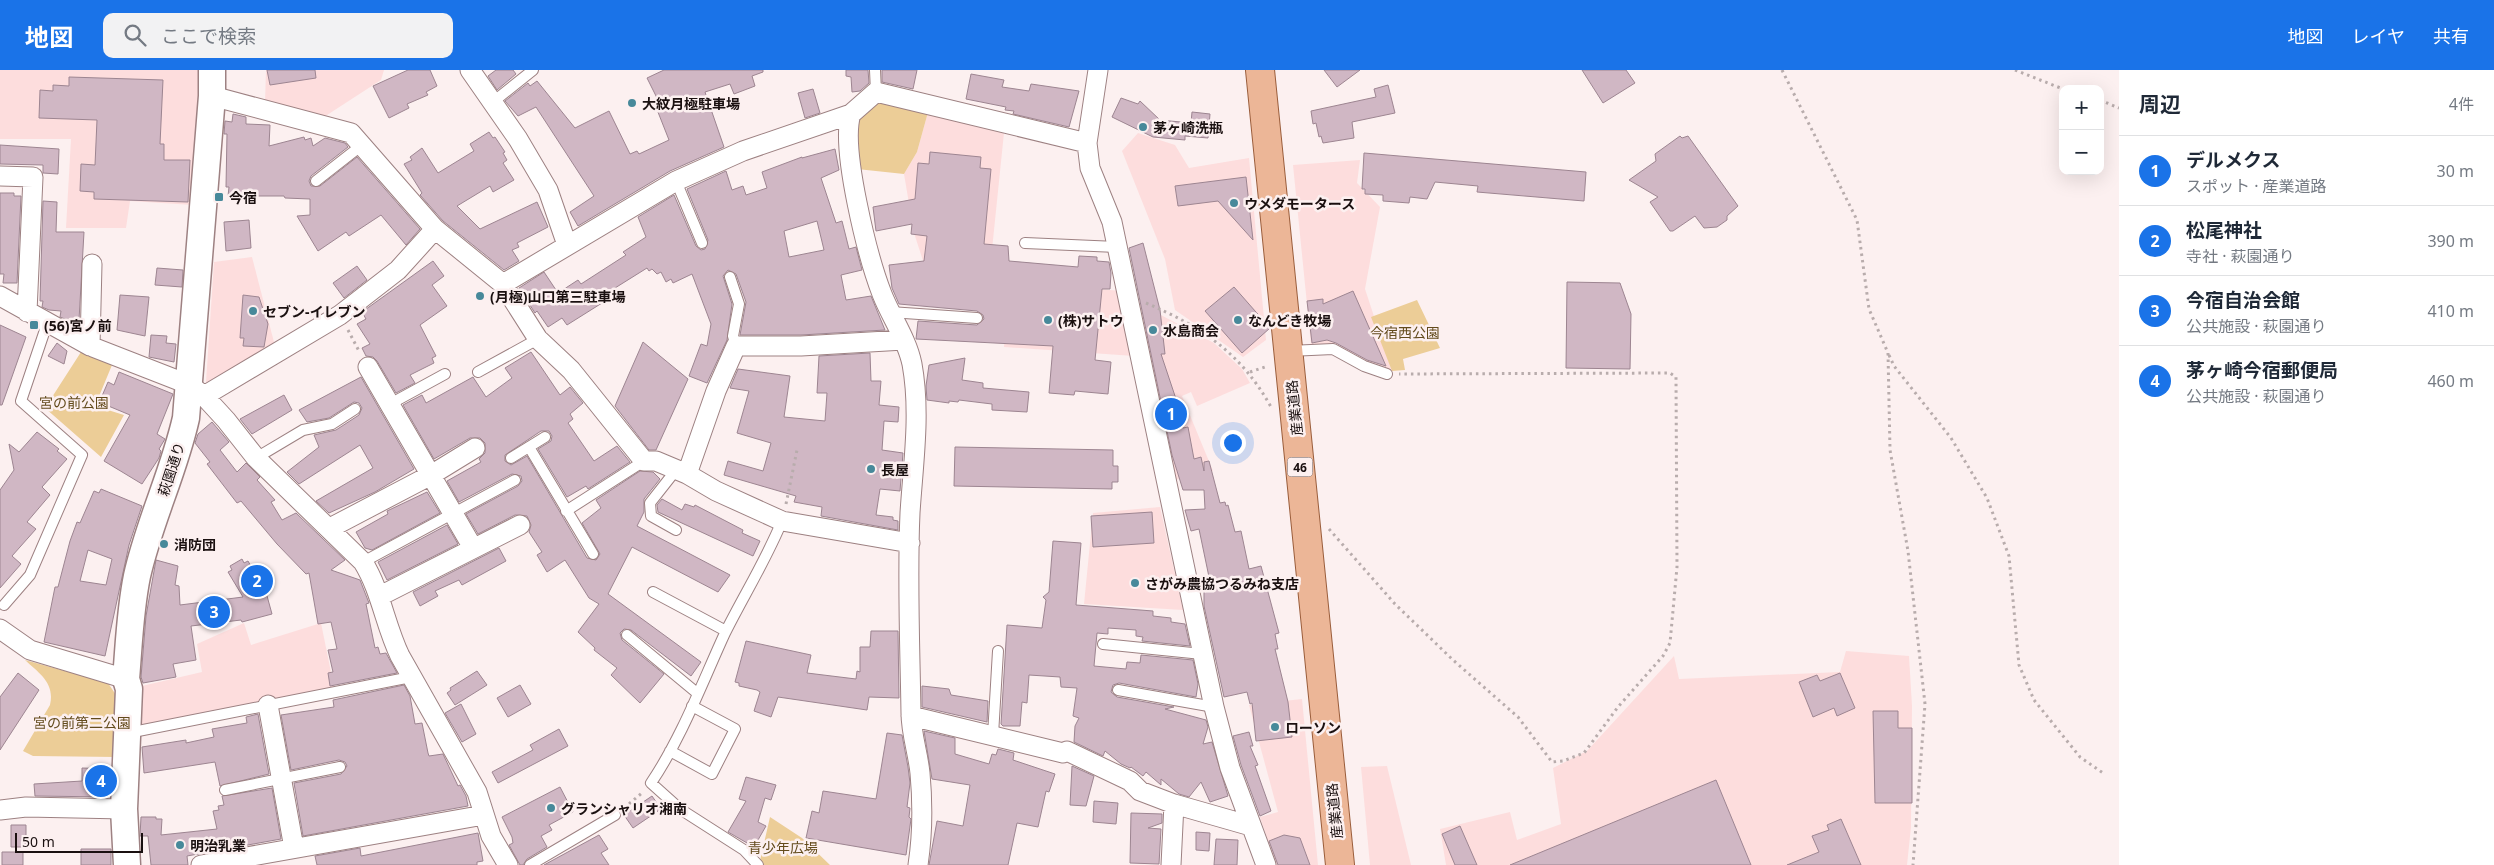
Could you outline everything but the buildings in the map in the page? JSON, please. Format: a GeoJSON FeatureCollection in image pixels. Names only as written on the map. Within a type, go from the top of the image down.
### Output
{"type":"FeatureCollection","features":[{"type":"Feature","properties":{"kind":"main road","name":"産業道路"},"geometry":{"type":"LineString","coordinates":[[1260,70],[1281,357],[1306,529],[1340,865]]}},
{"type":"Feature","properties":{"kind":"street","name":"萩園通り"},"geometry":{"type":"LineString","coordinates":[[128,865],[124,809],[129,689],[126,679],[131,613],[137,576],[146,544],[179,450],[186,418],[197,390],[212,70]]}},
{"type":"Feature","properties":{"kind":"street"},"geometry":{"type":"LineString","coordinates":[[470,70],[493,102],[548,190],[567,245]]}},
{"type":"Feature","properties":{"kind":"street"},"geometry":{"type":"LineString","coordinates":[[1098,70],[1087,143],[1090,168],[1112,222],[1214,707],[1230,768],[1266,865]]}},
{"type":"Feature","properties":{"kind":"street"},"geometry":{"type":"LineString","coordinates":[[503,284],[676,181],[743,152],[851,114],[876,92],[1087,143]]}},
{"type":"Feature","properties":{"kind":"street"},"geometry":{"type":"LineString","coordinates":[[212,96],[352,133],[435,228],[503,284],[538,339],[571,370],[644,461],[656,461],[682,472],[716,491],[782,521],[910,543]]}},
{"type":"Feature","properties":{"kind":"street"},"geometry":{"type":"LineString","coordinates":[[851,114],[847,126],[848,151],[875,275],[904,340],[912,363],[915,388],[910,543],[911,716],[920,773],[924,827],[918,865]]}},
{"type":"Feature","properties":{"kind":"street"},"geometry":{"type":"LineString","coordinates":[[0,176],[33,177],[27,312]]}},
{"type":"Feature","properties":{"kind":"street"},"geometry":{"type":"LineString","coordinates":[[197,390],[340,315],[398,270],[435,228]]}},
{"type":"Feature","properties":{"kind":"street"},"geometry":{"type":"LineString","coordinates":[[90,346],[92,264]]}},
{"type":"Feature","properties":{"kind":"street"},"geometry":{"type":"LineString","coordinates":[[0,296],[47,324],[90,346],[197,390],[256,458],[363,562],[373,577],[391,637],[411,677],[478,792],[490,836],[508,865]]}},
{"type":"Feature","properties":{"kind":"street"},"geometry":{"type":"LineString","coordinates":[[682,472],[736,346],[801,346],[904,340]]}},
{"type":"Feature","properties":{"kind":"street"},"geometry":{"type":"LineString","coordinates":[[368,367],[469,542]]}},
{"type":"Feature","properties":{"kind":"street"},"geometry":{"type":"LineString","coordinates":[[330,528],[431,475],[475,448]]}},
{"type":"Feature","properties":{"kind":"street"},"geometry":{"type":"LineString","coordinates":[[380,596],[520,525]]}},
{"type":"Feature","properties":{"kind":"street"},"geometry":{"type":"LineString","coordinates":[[0,630],[30,650],[126,679]]}},
{"type":"Feature","properties":{"kind":"street"},"geometry":{"type":"LineString","coordinates":[[268,705],[294,848]]}},
{"type":"Feature","properties":{"kind":"street"},"geometry":{"type":"LineString","coordinates":[[911,716],[1063,753],[1067,751],[1130,781],[1140,792],[1174,804],[1251,826]]}},
{"type":"Feature","properties":{"kind":"street"},"geometry":{"type":"LineString","coordinates":[[1171,865],[1174,804]]}},
{"type":"Feature","properties":{"kind":"street"},"geometry":{"type":"LineString","coordinates":[[0,810],[26,807],[124,809]]}},
{"type":"Feature","properties":{"kind":"street"},"geometry":{"type":"LineString","coordinates":[[201,865],[484,815]]}},
{"type":"Feature","properties":{"kind":"lane"},"geometry":{"type":"LineString","coordinates":[[493,102],[534,70]]}},
{"type":"Feature","properties":{"kind":"lane"},"geometry":{"type":"LineString","coordinates":[[875,70],[876,92]]}},
{"type":"Feature","properties":{"kind":"lane"},"geometry":{"type":"LineString","coordinates":[[316,181],[362,145]]}},
{"type":"Feature","properties":{"kind":"lane"},"geometry":{"type":"LineString","coordinates":[[676,181],[702,243]]}},
{"type":"Feature","properties":{"kind":"lane"},"geometry":{"type":"LineString","coordinates":[[1025,244],[1117,247]]}},
{"type":"Feature","properties":{"kind":"lane"},"geometry":{"type":"LineString","coordinates":[[730,277],[740,304],[732,336],[736,346]]}},
{"type":"Feature","properties":{"kind":"lane"},"geometry":{"type":"LineString","coordinates":[[890,312],[977,318]]}},
{"type":"Feature","properties":{"kind":"lane"},"geometry":{"type":"LineString","coordinates":[[4,605],[30,575],[82,455],[21,401],[47,324]]}},
{"type":"Feature","properties":{"kind":"lane"},"geometry":{"type":"LineString","coordinates":[[478,372],[538,339]]}},
{"type":"Feature","properties":{"kind":"lane"},"geometry":{"type":"LineString","coordinates":[[1281,357],[1333,349],[1364,366],[1387,374]]}},
{"type":"Feature","properties":{"kind":"lane"},"geometry":{"type":"LineString","coordinates":[[390,404],[444,374]]}},
{"type":"Feature","properties":{"kind":"lane"},"geometry":{"type":"LineString","coordinates":[[256,458],[303,430],[332,424],[355,409]]}},
{"type":"Feature","properties":{"kind":"lane"},"geometry":{"type":"LineString","coordinates":[[511,458],[545,437]]}},
{"type":"Feature","properties":{"kind":"lane"},"geometry":{"type":"LineString","coordinates":[[528,447],[593,554]]}},
{"type":"Feature","properties":{"kind":"lane"},"geometry":{"type":"LineString","coordinates":[[566,511],[644,461]]}},
{"type":"Feature","properties":{"kind":"lane"},"geometry":{"type":"LineString","coordinates":[[676,530],[650,516],[650,503],[682,472]]}},
{"type":"Feature","properties":{"kind":"lane"},"geometry":{"type":"LineString","coordinates":[[363,562],[515,480]]}},
{"type":"Feature","properties":{"kind":"lane"},"geometry":{"type":"LineString","coordinates":[[758,865],[744,850],[680,808],[651,783],[670,751],[726,631],[774,542],[782,521]]}},
{"type":"Feature","properties":{"kind":"lane"},"geometry":{"type":"LineString","coordinates":[[653,592],[726,631]]}},
{"type":"Feature","properties":{"kind":"lane"},"geometry":{"type":"LineString","coordinates":[[627,634],[698,694]]}},
{"type":"Feature","properties":{"kind":"lane"},"geometry":{"type":"LineString","coordinates":[[1103,644],[1202,654]]}},
{"type":"Feature","properties":{"kind":"lane"},"geometry":{"type":"LineString","coordinates":[[993,735],[998,651]]}},
{"type":"Feature","properties":{"kind":"lane"},"geometry":{"type":"LineString","coordinates":[[127,733],[411,677]]}},
{"type":"Feature","properties":{"kind":"lane"},"geometry":{"type":"LineString","coordinates":[[1118,690],[1214,707]]}},
{"type":"Feature","properties":{"kind":"lane"},"geometry":{"type":"LineString","coordinates":[[670,751],[712,774],[735,729],[692,706]]}},
{"type":"Feature","properties":{"kind":"lane"},"geometry":{"type":"LineString","coordinates":[[225,790],[340,767]]}},
{"type":"Feature","properties":{"kind":"lane"},"geometry":{"type":"LineString","coordinates":[[530,865],[615,815]]}},
{"type":"Feature","properties":{"kind":"path"},"geometry":{"type":"LineString","coordinates":[[1782,70],[1857,220],[1869,309],[1894,366],[1951,438],[1987,498],[2009,556],[2019,665],[2034,700],[2080,757],[2103,773]]}},
{"type":"Feature","properties":{"kind":"path"},"geometry":{"type":"LineString","coordinates":[[2016,70],[2059,87]]}},
{"type":"Feature","properties":{"kind":"path"},"geometry":{"type":"LineString","coordinates":[[2104,102],[2119,108]]}},
{"type":"Feature","properties":{"kind":"path"},"geometry":{"type":"LineString","coordinates":[[1128,295],[1173,315],[1209,335],[1250,372],[1272,408]]}},
{"type":"Feature","properties":{"kind":"path"},"geometry":{"type":"LineString","coordinates":[[340,315],[368,367]]}},
{"type":"Feature","properties":{"kind":"path"},"geometry":{"type":"LineString","coordinates":[[1888,353],[1890,450],[1908,552],[1925,704],[1913,865]]}},
{"type":"Feature","properties":{"kind":"path"},"geometry":{"type":"LineString","coordinates":[[1250,372],[1281,357]]}},
{"type":"Feature","properties":{"kind":"path"},"geometry":{"type":"LineString","coordinates":[[1306,529],[1328,528],[1395,604],[1452,660],[1518,717],[1552,762],[1563,761],[1584,753],[1618,707],[1663,656],[1670,643],[1677,567],[1676,377],[1670,373],[1387,374]]}},
{"type":"Feature","properties":{"kind":"path"},"geometry":{"type":"LineString","coordinates":[[782,521],[797,450]]}},
{"type":"Feature","properties":{"kind":"path"},"geometry":{"type":"LineString","coordinates":[[615,815],[651,783]]}},
{"type":"Feature","properties":{"kind":"shaded area"},"geometry":{"type":"Polygon","coordinates":[[[0,70],[200,70],[200,111],[193,205],[130,201],[126,228],[66,228],[71,139],[0,139],[0,70]]]}},
{"type":"Feature","properties":{"kind":"shaded area"},"geometry":{"type":"Polygon","coordinates":[[[266,70],[384,70],[381,80],[324,117],[265,103],[266,70]]]}},
{"type":"Feature","properties":{"kind":"shaded area"},"geometry":{"type":"Polygon","coordinates":[[[930,105],[1005,123],[989,279],[927,273],[914,233],[904,174],[917,152],[930,105]]]}},
{"type":"Feature","properties":{"kind":"shaded area"},"geometry":{"type":"Polygon","coordinates":[[[1138,133],[1175,145],[1189,168],[1249,158],[1266,340],[1243,357],[1175,310],[1165,259],[1122,151],[1138,133]]]}},
{"type":"Feature","properties":{"kind":"shaded area"},"geometry":{"type":"Polygon","coordinates":[[[1360,160],[1357,183],[1380,207],[1365,289],[1392,371],[1373,366],[1333,345],[1311,344],[1293,165],[1360,160]]]}},
{"type":"Feature","properties":{"kind":"shaded area"},"geometry":{"type":"Polygon","coordinates":[[[252,257],[275,346],[211,384],[206,382],[214,262],[252,257]]]}},
{"type":"Feature","properties":{"kind":"shaded area"},"geometry":{"type":"Polygon","coordinates":[[[1009,281],[1121,291],[1134,356],[1004,347],[1009,281]]]}},
{"type":"Feature","properties":{"kind":"shaded area"},"geometry":{"type":"Polygon","coordinates":[[[1140,304],[1214,343],[1242,369],[1250,383],[1197,406],[1191,392],[1182,396],[1213,471],[1175,480],[1140,304]]]}},
{"type":"Feature","properties":{"kind":"shaded area"},"geometry":{"type":"Polygon","coordinates":[[[1160,507],[1183,610],[1084,604],[1093,513],[1160,507]]]}},
{"type":"Feature","properties":{"kind":"shaded area"},"geometry":{"type":"Polygon","coordinates":[[[244,623],[251,645],[321,623],[335,692],[127,733],[129,689],[202,672],[197,644],[244,623]]]}},
{"type":"Feature","properties":{"kind":"shaded area"},"geometry":{"type":"Polygon","coordinates":[[[1846,651],[1909,656],[1912,706],[1911,827],[1907,865],[1446,865],[1440,829],[1510,812],[1517,840],[1561,824],[1553,768],[1587,751],[1674,656],[1679,679],[1840,672],[1846,651]]]}},
{"type":"Feature","properties":{"kind":"shaded area"},"geometry":{"type":"Polygon","coordinates":[[[1302,699],[1318,865],[1276,865],[1260,817],[1278,812],[1249,705],[1302,699]]]}},
{"type":"Feature","properties":{"kind":"shaded area"},"geometry":{"type":"Polygon","coordinates":[[[1387,766],[1411,865],[1370,865],[1361,767],[1387,766]]]}},
{"type":"Feature","properties":{"kind":"green space"},"geometry":{"type":"Polygon","coordinates":[[[876,92],[930,105],[917,152],[904,174],[857,169],[851,114],[876,92]]]}},
{"type":"Feature","properties":{"kind":"green space","name":"今宿西公園"},"geometry":{"type":"Polygon","coordinates":[[[1417,300],[1440,348],[1403,359],[1405,370],[1392,371],[1371,317],[1417,300]]]}},
{"type":"Feature","properties":{"kind":"green space","name":"宮の前公園"},"geometry":{"type":"Polygon","coordinates":[[[81,352],[112,365],[95,406],[124,415],[101,457],[45,408],[81,352]]]}},
{"type":"Feature","properties":{"kind":"green space","name":"宮の前第二公園"},"geometry":{"type":"Polygon","coordinates":[[[25,660],[108,683],[118,698],[116,757],[33,756],[23,751],[50,705],[51,697],[45,680],[25,660]]]}},
{"type":"Feature","properties":{"kind":"green space","name":"青少年広場"},"geometry":{"type":"Polygon","coordinates":[[[770,817],[802,838],[830,865],[759,865],[770,817]]]}},
{"type":"Feature","properties":{"kind":"place","name":"大紋月極駐車場"},"geometry":{"type":"Point","coordinates":[632,103]}},
{"type":"Feature","properties":{"kind":"place","name":"茅ヶ崎洗瓶"},"geometry":{"type":"Point","coordinates":[1143,127]}},
{"type":"Feature","properties":{"kind":"place","name":"今宿"},"geometry":{"type":"Point","coordinates":[219,197]}},
{"type":"Feature","properties":{"kind":"place","name":"ウメダモータース"},"geometry":{"type":"Point","coordinates":[1234,203]}},
{"type":"Feature","properties":{"kind":"place","name":"(月極)山口第三駐車場"},"geometry":{"type":"Point","coordinates":[480,296]}},
{"type":"Feature","properties":{"kind":"place","name":"セブン-イレブン"},"geometry":{"type":"Point","coordinates":[253,311]}},
{"type":"Feature","properties":{"kind":"place","name":"(株)サトウ"},"geometry":{"type":"Point","coordinates":[1048,320]}},
{"type":"Feature","properties":{"kind":"place","name":"なんどき牧場"},"geometry":{"type":"Point","coordinates":[1238,320]}},
{"type":"Feature","properties":{"kind":"place","name":"(56)宮ノ前"},"geometry":{"type":"Point","coordinates":[34,325]}},
{"type":"Feature","properties":{"kind":"place","name":"水島商会"},"geometry":{"type":"Point","coordinates":[1153,330]}},
{"type":"Feature","properties":{"kind":"place","name":"デルメクス"},"geometry":{"type":"Point","coordinates":[1171,414]}},
{"type":"Feature","properties":{"kind":"place","name":"長屋"},"geometry":{"type":"Point","coordinates":[871,469]}},
{"type":"Feature","properties":{"kind":"place","name":"消防団"},"geometry":{"type":"Point","coordinates":[164,544]}},
{"type":"Feature","properties":{"kind":"place","name":"松尾神社"},"geometry":{"type":"Point","coordinates":[257,581]}},
{"type":"Feature","properties":{"kind":"place","name":"さがみ農協つるみね支店"},"geometry":{"type":"Point","coordinates":[1135,583]}},
{"type":"Feature","properties":{"kind":"place","name":"今宿自治会館"},"geometry":{"type":"Point","coordinates":[214,612]}},
{"type":"Feature","properties":{"kind":"place","name":"ローソン"},"geometry":{"type":"Point","coordinates":[1275,727]}},
{"type":"Feature","properties":{"kind":"place","name":"茅ヶ崎今宿郵便局"},"geometry":{"type":"Point","coordinates":[101,781]}},
{"type":"Feature","properties":{"kind":"place","name":"グランシャリオ湘南"},"geometry":{"type":"Point","coordinates":[551,808]}},
{"type":"Feature","properties":{"kind":"place","name":"明治乳業"},"geometry":{"type":"Point","coordinates":[180,845]}}]}
